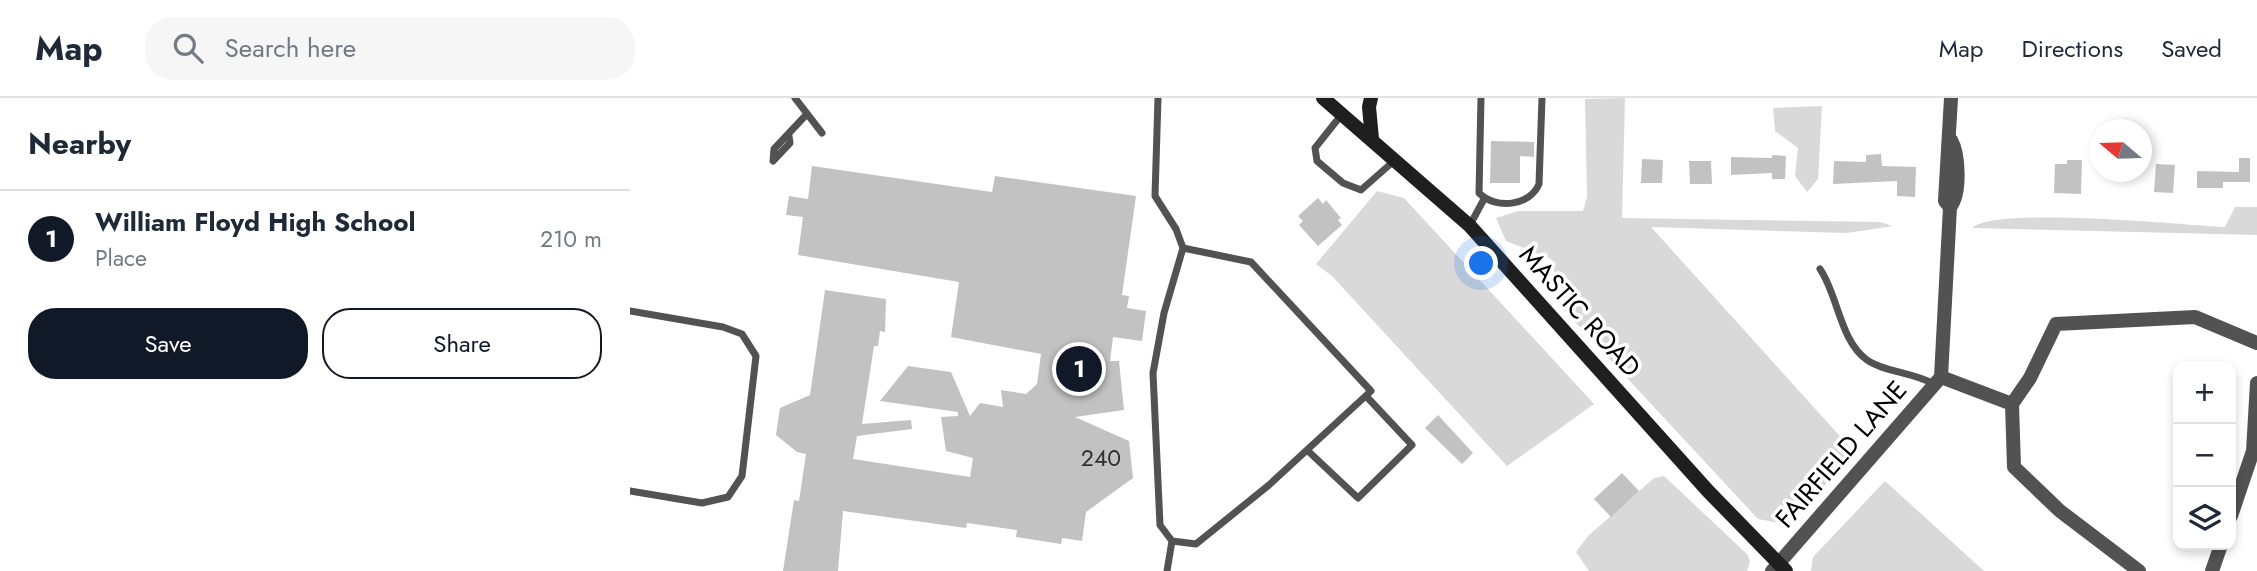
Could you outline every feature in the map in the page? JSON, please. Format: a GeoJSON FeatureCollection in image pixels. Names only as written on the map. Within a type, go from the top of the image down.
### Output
{"type":"FeatureCollection","features":[{"type":"Feature","properties":{"kind":"main road","name":"MASTIC ROAD"},"geometry":{"type":"LineString","coordinates":[[1323,98],[1470,226],[1779,569]]}},
{"type":"Feature","properties":{"kind":"main road"},"geometry":{"type":"LineString","coordinates":[[1371,98],[1369,107],[1372,139]]}},
{"type":"Feature","properties":{"kind":"street","name":"FAIRFIELD LANE"},"geometry":{"type":"LineString","coordinates":[[1779,569],[1938,381],[1950,208],[1945,197],[1946,148],[1951,140],[1951,98]]}},
{"type":"Feature","properties":{"kind":"street"},"geometry":{"type":"LineString","coordinates":[[2139,571],[2060,511],[2014,467],[2012,404],[2029,378],[2056,324],[2195,317],[2257,343]]}},
{"type":"Feature","properties":{"kind":"street","name":"FAIRFIELD LANE"},"geometry":{"type":"LineString","coordinates":[[1938,381],[2012,404]]}},
{"type":"Feature","properties":{"kind":"street"},"geometry":{"type":"LineString","coordinates":[[2236,501],[2253,451],[2257,383]]}},
{"type":"Feature","properties":{"kind":"street"},"geometry":{"type":"LineString","coordinates":[[2212,571],[2219,550]]}},
{"type":"Feature","properties":{"kind":"lane"},"geometry":{"type":"LineString","coordinates":[[795,98],[821,133]]}},
{"type":"Feature","properties":{"kind":"lane"},"geometry":{"type":"LineString","coordinates":[[1158,98],[1156,196],[1176,229],[1183,248],[1164,313],[1153,373],[1160,525],[1172,541],[1196,544],[1307,450],[1371,391],[1251,262],[1183,248]]}},
{"type":"Feature","properties":{"kind":"lane"},"geometry":{"type":"LineString","coordinates":[[1481,98],[1479,193],[1485,199],[1497,202],[1523,202],[1535,194],[1539,184],[1542,98]]}},
{"type":"Feature","properties":{"kind":"lane"},"geometry":{"type":"LineString","coordinates":[[1342,113],[1315,148],[1317,160],[1343,183],[1361,190],[1395,160]]}},
{"type":"Feature","properties":{"kind":"lane"},"geometry":{"type":"LineString","coordinates":[[789,136],[806,115]]}},
{"type":"Feature","properties":{"kind":"lane"},"geometry":{"type":"LineString","coordinates":[[1470,226],[1485,199]]}},
{"type":"Feature","properties":{"kind":"lane"},"geometry":{"type":"LineString","coordinates":[[1820,269],[1833,291],[1848,333],[1860,353],[1875,364],[1938,381]]}},
{"type":"Feature","properties":{"kind":"lane"},"geometry":{"type":"LineString","coordinates":[[630,312],[733,330],[742,334],[756,355],[742,476],[728,497],[702,503],[630,491]]}},
{"type":"Feature","properties":{"kind":"lane"},"geometry":{"type":"LineString","coordinates":[[1307,450],[1357,498],[1412,445],[1366,396]]}},
{"type":"Feature","properties":{"kind":"lane"},"geometry":{"type":"LineString","coordinates":[[1167,571],[1172,541]]}},
{"type":"Feature","properties":{"kind":"shaded area"},"geometry":{"type":"Polygon","coordinates":[[[1625,98],[1622,218],[1880,222],[1893,226],[1847,233],[1651,227],[1856,454],[1793,517],[1779,523],[1758,519],[1562,308],[1551,259],[1506,241],[1496,218],[1518,211],[1583,211],[1587,197],[1585,99],[1625,98]]]}},
{"type":"Feature","properties":{"kind":"shaded area"},"geometry":{"type":"Polygon","coordinates":[[[1822,106],[1818,179],[1807,192],[1795,176],[1798,148],[1775,131],[1773,108],[1822,106]]]}},
{"type":"Feature","properties":{"kind":"shaded area"},"geometry":{"type":"Polygon","coordinates":[[[1377,191],[1404,198],[1594,404],[1507,466],[1332,276],[1316,264],[1377,191]]]}},
{"type":"Feature","properties":{"kind":"shaded area"},"geometry":{"type":"Polygon","coordinates":[[[2235,207],[2257,207],[2257,235],[1972,228],[1988,222],[2016,218],[2052,217],[2225,227],[2235,207]]]}},
{"type":"Feature","properties":{"kind":"shaded area"},"geometry":{"type":"Polygon","coordinates":[[[1664,476],[1748,555],[1750,562],[1747,571],[1589,571],[1576,552],[1588,536],[1654,478],[1664,476]]]}},
{"type":"Feature","properties":{"kind":"shaded area"},"geometry":{"type":"Polygon","coordinates":[[[1885,481],[1984,571],[1811,571],[1813,557],[1885,481]]]}},
{"type":"Feature","properties":{"kind":"building"},"geometry":{"type":"Polygon","coordinates":[[[1491,141],[1534,142],[1534,157],[1520,156],[1520,183],[1490,183],[1491,141]]]}},
{"type":"Feature","properties":{"kind":"building"},"geometry":{"type":"Polygon","coordinates":[[[1881,154],[1882,166],[1916,167],[1915,197],[1897,196],[1897,181],[1833,184],[1834,161],[1866,162],[1866,155],[1881,154]]]}},
{"type":"Feature","properties":{"kind":"building"},"geometry":{"type":"Polygon","coordinates":[[[1772,155],[1786,156],[1785,179],[1772,179],[1772,173],[1731,175],[1731,157],[1772,158],[1772,155]]]}},
{"type":"Feature","properties":{"kind":"building"},"geometry":{"type":"Polygon","coordinates":[[[2239,158],[2250,158],[2250,182],[2223,182],[2223,188],[2197,188],[2197,171],[2239,172],[2239,158]]]}},
{"type":"Feature","properties":{"kind":"building"},"geometry":{"type":"Polygon","coordinates":[[[1642,159],[1663,160],[1662,183],[1641,183],[1642,159]]]}},
{"type":"Feature","properties":{"kind":"building"},"geometry":{"type":"Polygon","coordinates":[[[2067,160],[2082,160],[2081,194],[2054,193],[2055,164],[2067,164],[2067,160]]]}},
{"type":"Feature","properties":{"kind":"building"},"geometry":{"type":"Polygon","coordinates":[[[1689,161],[1711,161],[1712,184],[1690,184],[1689,161]]]}},
{"type":"Feature","properties":{"kind":"building"},"geometry":{"type":"Polygon","coordinates":[[[2156,164],[2175,165],[2173,193],[2154,192],[2156,164]]]}},
{"type":"Feature","properties":{"kind":"building"},"geometry":{"type":"Polygon","coordinates":[[[812,166],[992,192],[995,176],[1136,196],[1122,295],[1129,296],[1127,308],[1146,311],[1142,341],[1113,337],[1110,361],[1119,361],[1124,410],[1075,417],[1129,441],[1133,478],[1086,512],[1082,541],[1062,538],[1061,544],[1016,537],[1017,530],[967,523],[966,528],[843,511],[838,571],[783,571],[794,500],[799,501],[806,454],[797,452],[776,435],[780,408],[810,395],[825,290],[886,299],[885,332],[880,331],[878,346],[874,346],[862,424],[911,420],[912,429],[857,436],[853,459],[970,477],[973,458],[946,451],[941,417],[958,416],[958,412],[880,401],[908,366],[951,372],[970,416],[980,403],[1003,407],[1001,390],[1026,394],[1037,384],[1041,354],[951,337],[959,282],[798,255],[803,217],[786,215],[789,196],[808,199],[812,166]]]}},
{"type":"Feature","properties":{"kind":"building"},"geometry":{"type":"Polygon","coordinates":[[[1318,198],[1323,204],[1326,200],[1341,218],[1338,220],[1342,225],[1318,246],[1299,225],[1303,221],[1298,216],[1318,198]]]}},
{"type":"Feature","properties":{"kind":"building"},"geometry":{"type":"Polygon","coordinates":[[[1438,415],[1473,453],[1462,464],[1425,428],[1438,415]]]}},
{"type":"Feature","properties":{"kind":"building"},"geometry":{"type":"Polygon","coordinates":[[[1622,473],[1639,491],[1611,517],[1594,499],[1622,473]]]}},
{"type":"Feature","properties":{"kind":"place","name":"William Floyd High School"},"geometry":{"type":"Point","coordinates":[1079,369]}}]}
